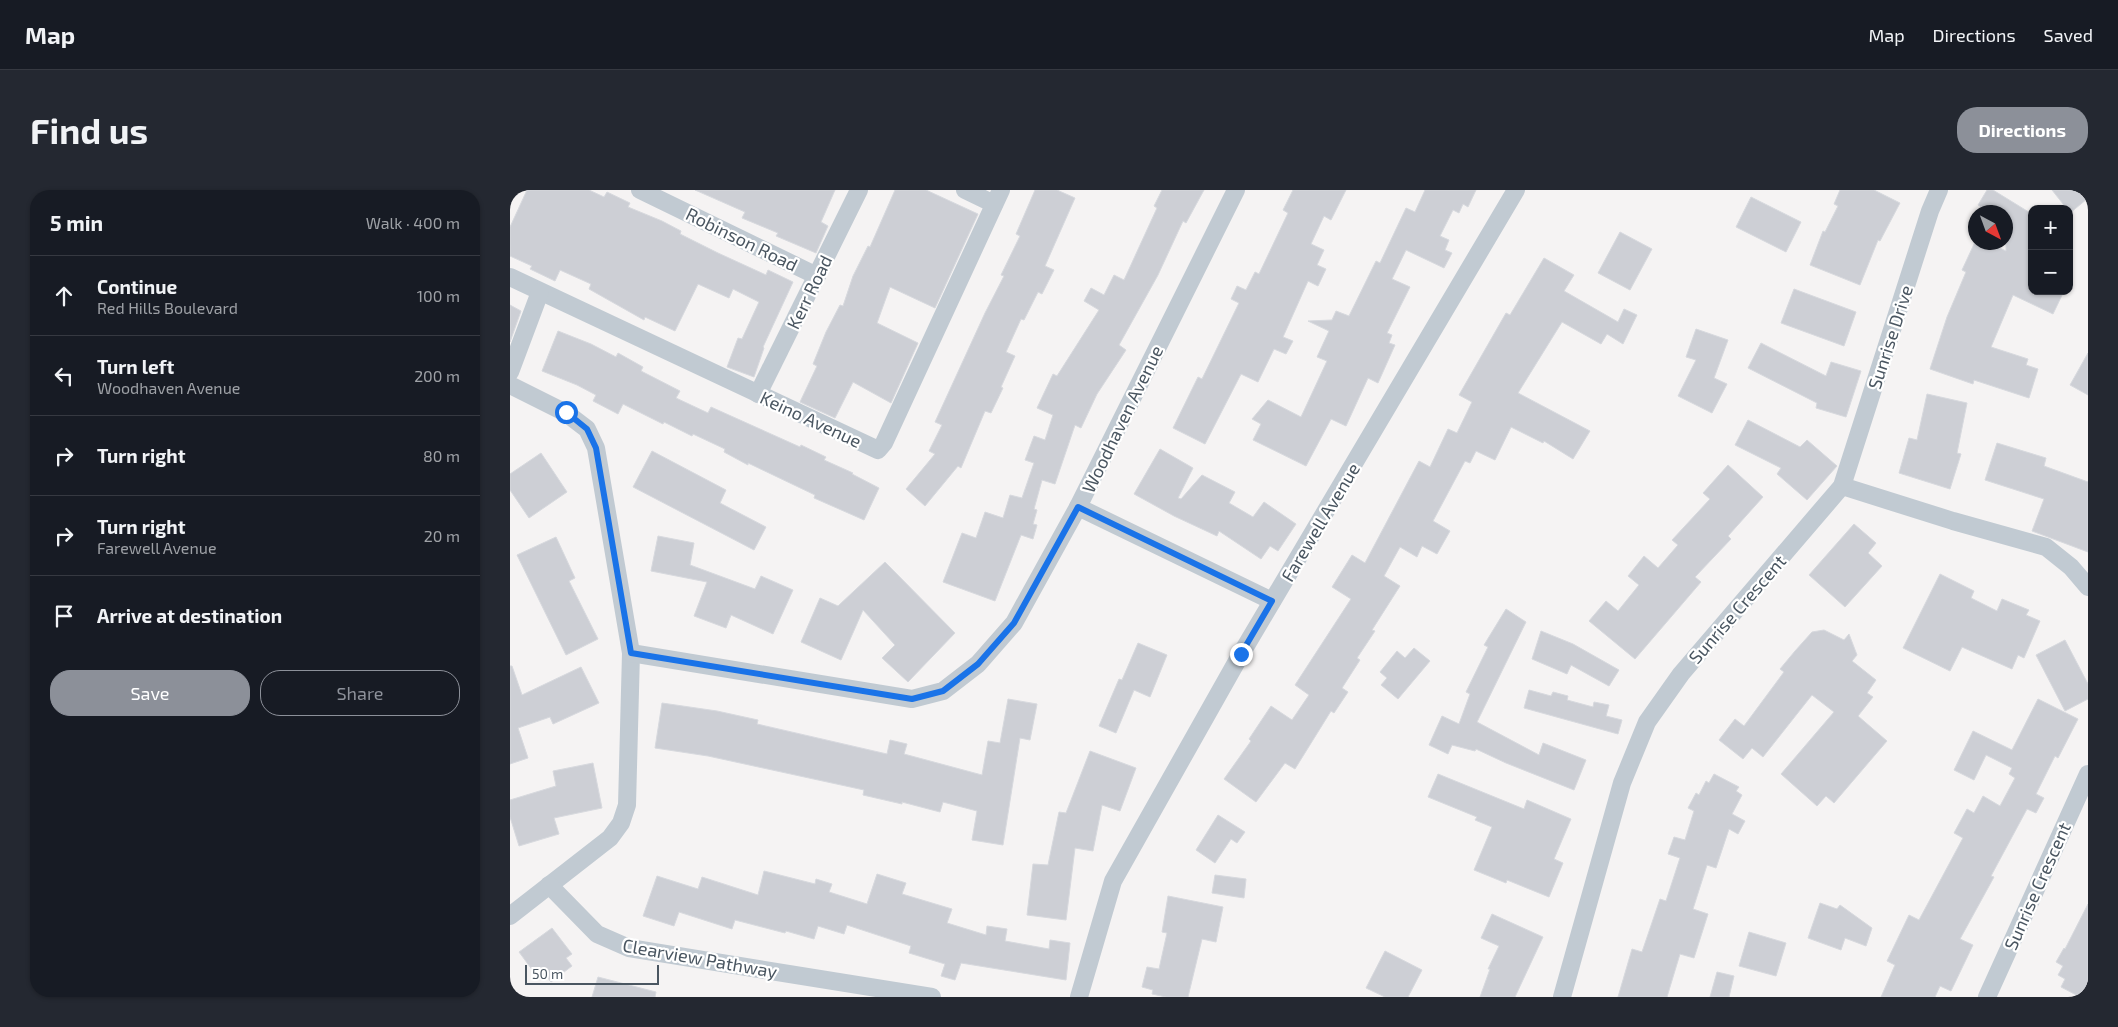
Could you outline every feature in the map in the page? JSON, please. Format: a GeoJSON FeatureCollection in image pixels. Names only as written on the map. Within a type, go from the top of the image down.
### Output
{"type":"FeatureCollection","features":[{"type":"Feature","properties":{"kind":"street","name":"Robinson Road"},"geometry":{"type":"LineString","coordinates":[[640,190],[817,276]]}},
{"type":"Feature","properties":{"kind":"street","name":"Kerr Road"},"geometry":{"type":"LineString","coordinates":[[758,394],[859,190]]}},
{"type":"Feature","properties":{"kind":"street"},"geometry":{"type":"LineString","coordinates":[[965,190],[998,197]]}},
{"type":"Feature","properties":{"kind":"street","name":"Woodhaven Avenue"},"geometry":{"type":"LineString","coordinates":[[631,653],[912,699],[943,691],[978,664],[1014,623],[1078,507],[1236,190]]}},
{"type":"Feature","properties":{"kind":"street","name":"Farewell Avenue"},"geometry":{"type":"LineString","coordinates":[[1079,997],[1113,881],[1272,601],[1516,190]]}},
{"type":"Feature","properties":{"kind":"street","name":"Sunrise Drive"},"geometry":{"type":"LineString","coordinates":[[1842,486],[1930,211],[1939,190]]}},
{"type":"Feature","properties":{"kind":"street","name":"Keino Avenue"},"geometry":{"type":"LineString","coordinates":[[510,278],[878,450],[884,444],[998,197]]}},
{"type":"Feature","properties":{"kind":"street"},"geometry":{"type":"LineString","coordinates":[[510,372],[540,292]]}},
{"type":"Feature","properties":{"kind":"street"},"geometry":{"type":"LineString","coordinates":[[510,385],[566,412],[587,429],[596,448],[631,653],[627,805],[622,823],[610,838],[510,916]]}},
{"type":"Feature","properties":{"kind":"street"},"geometry":{"type":"LineString","coordinates":[[1842,486],[1953,521],[2046,547],[2071,567],[2088,587]]}},
{"type":"Feature","properties":{"kind":"street","name":"Sunrise Crescent"},"geometry":{"type":"LineString","coordinates":[[1562,997],[1622,783],[1647,722],[1681,674],[1842,486]]}},
{"type":"Feature","properties":{"kind":"street"},"geometry":{"type":"LineString","coordinates":[[1078,507],[1272,601]]}},
{"type":"Feature","properties":{"kind":"street","name":"Sunrise Crescent"},"geometry":{"type":"LineString","coordinates":[[1987,997],[2087,780]]}},
{"type":"Feature","properties":{"kind":"street","name":"Clearview Pathway"},"geometry":{"type":"LineString","coordinates":[[549,885],[597,934],[629,948],[932,997]]}},
{"type":"Feature","properties":{"kind":"building"},"geometry":{"type":"Polygon","coordinates":[[[527,190],[589,190],[604,197],[607,192],[630,203],[628,207],[662,221],[681,231],[680,234],[718,253],[766,275],[768,270],[793,282],[763,347],[754,377],[727,367],[738,338],[742,339],[759,302],[733,289],[729,298],[698,284],[675,331],[645,317],[644,320],[589,289],[591,284],[560,270],[555,281],[530,269],[532,266],[510,256],[510,227],[527,190]]]}},
{"type":"Feature","properties":{"kind":"building"},"geometry":{"type":"Polygon","coordinates":[[[695,190],[835,190],[821,222],[828,226],[816,253],[776,236],[778,233],[742,218],[745,212],[695,190]]]}},
{"type":"Feature","properties":{"kind":"building"},"geometry":{"type":"Polygon","coordinates":[[[895,190],[926,190],[978,214],[935,308],[890,287],[877,323],[918,343],[891,403],[853,382],[835,418],[800,402],[817,366],[813,364],[826,332],[840,305],[843,306],[853,276],[868,246],[870,247],[895,190]]]}},
{"type":"Feature","properties":{"kind":"building"},"geometry":{"type":"Polygon","coordinates":[[[1035,190],[1057,190],[1075,198],[1045,266],[1054,270],[1042,294],[1038,292],[1024,320],[1021,319],[1006,352],[1015,356],[1001,387],[1003,388],[991,413],[985,411],[961,468],[958,466],[925,506],[906,489],[935,454],[929,451],[942,425],[935,422],[1004,276],[1001,275],[1020,236],[1016,234],[1035,190]]]}},
{"type":"Feature","properties":{"kind":"building"},"geometry":{"type":"Polygon","coordinates":[[[1162,190],[1204,190],[1186,223],[1183,221],[1158,275],[1119,345],[1126,350],[1097,394],[1081,428],[1075,425],[1055,484],[1042,480],[1034,509],[1037,510],[1033,524],[1037,525],[1033,539],[1021,535],[995,601],[943,582],[962,533],[976,538],[985,512],[1003,518],[1010,495],[1022,498],[1034,463],[1025,460],[1034,436],[1045,440],[1053,415],[1037,408],[1053,374],[1057,376],[1099,310],[1084,301],[1091,288],[1104,295],[1114,275],[1124,280],[1157,208],[1154,206],[1162,190]]]}},
{"type":"Feature","properties":{"kind":"building"},"geometry":{"type":"Polygon","coordinates":[[[1293,190],[1346,190],[1331,220],[1324,216],[1311,244],[1324,250],[1317,265],[1326,269],[1318,286],[1308,281],[1283,337],[1293,341],[1286,354],[1274,349],[1258,382],[1241,374],[1205,444],[1173,428],[1198,377],[1202,379],[1239,303],[1231,299],[1237,286],[1246,290],[1255,272],[1259,274],[1288,213],[1283,210],[1293,190]]]}},
{"type":"Feature","properties":{"kind":"building"},"geometry":{"type":"Polygon","coordinates":[[[1425,190],[1476,190],[1468,207],[1463,204],[1459,213],[1453,210],[1440,236],[1449,240],[1445,250],[1452,253],[1444,268],[1406,250],[1392,279],[1410,287],[1387,333],[1392,335],[1389,343],[1395,345],[1378,383],[1368,378],[1346,426],[1331,419],[1306,466],[1253,440],[1261,424],[1252,419],[1268,400],[1301,417],[1327,361],[1317,357],[1329,331],[1308,321],[1332,320],[1336,311],[1349,316],[1376,261],[1380,263],[1406,208],[1415,212],[1425,190]]]}},
{"type":"Feature","properties":{"kind":"building"},"geometry":{"type":"Polygon","coordinates":[[[1840,190],[1874,190],[1900,203],[1880,241],[1878,240],[1860,285],[1810,265],[1823,231],[1825,232],[1838,206],[1834,204],[1840,190]]]}},
{"type":"Feature","properties":{"kind":"building"},"geometry":{"type":"Polygon","coordinates":[[[1987,190],[1993,190],[2028,212],[2028,295],[2062,295],[2053,314],[2013,295],[1991,347],[2028,359],[2026,365],[2038,369],[2029,398],[1974,380],[1973,384],[1930,369],[1947,317],[1966,272],[1962,270],[1971,250],[2013,250],[2013,205],[1978,205],[1987,190]]]}},
{"type":"Feature","properties":{"kind":"building"},"geometry":{"type":"Polygon","coordinates":[[[2052,190],[2080,190],[2087,199],[2073,211],[2073,205],[2064,205],[2052,190]]]}},
{"type":"Feature","properties":{"kind":"building"},"geometry":{"type":"Polygon","coordinates":[[[1751,197],[1801,222],[1786,252],[1736,227],[1751,197]]]}},
{"type":"Feature","properties":{"kind":"building"},"geometry":{"type":"Polygon","coordinates":[[[1620,232],[1652,249],[1630,290],[1598,273],[1620,232]]]}},
{"type":"Feature","properties":{"kind":"building"},"geometry":{"type":"Polygon","coordinates":[[[1544,258],[1574,275],[1564,291],[1618,322],[1624,309],[1637,315],[1623,344],[1607,334],[1601,344],[1562,322],[1518,393],[1590,431],[1573,459],[1544,441],[1543,443],[1511,427],[1495,460],[1476,451],[1470,463],[1465,461],[1433,521],[1450,531],[1437,554],[1422,546],[1417,557],[1400,547],[1384,576],[1400,586],[1372,630],[1375,631],[1357,658],[1360,660],[1342,688],[1348,692],[1334,713],[1331,711],[1295,769],[1285,763],[1256,802],[1224,779],[1251,741],[1249,739],[1271,706],[1292,720],[1309,695],[1295,685],[1351,599],[1332,587],[1352,555],[1365,563],[1419,461],[1430,467],[1448,429],[1457,433],[1472,402],[1459,395],[1506,313],[1510,315],[1544,258]]]}},
{"type":"Feature","properties":{"kind":"building"},"geometry":{"type":"Polygon","coordinates":[[[1794,289],[1856,312],[1844,346],[1781,323],[1794,289]]]}},
{"type":"Feature","properties":{"kind":"building"},"geometry":{"type":"Polygon","coordinates":[[[510,305],[521,311],[510,342],[510,305]]]}},
{"type":"Feature","properties":{"kind":"building"},"geometry":{"type":"Polygon","coordinates":[[[1696,329],[1728,340],[1714,378],[1727,384],[1712,413],[1678,396],[1696,360],[1686,357],[1696,329]]]}},
{"type":"Feature","properties":{"kind":"building"},"geometry":{"type":"Polygon","coordinates":[[[558,331],[591,344],[616,357],[618,353],[643,367],[641,371],[680,391],[676,398],[708,413],[711,407],[800,447],[801,445],[826,457],[824,460],[853,473],[879,488],[864,520],[814,498],[815,495],[748,463],[748,465],[724,452],[725,449],[693,434],[692,436],[664,422],[663,424],[623,404],[618,414],[593,401],[596,395],[542,371],[558,331]]]}},
{"type":"Feature","properties":{"kind":"building"},"geometry":{"type":"Polygon","coordinates":[[[1761,343],[1826,376],[1831,362],[1861,371],[1846,417],[1816,408],[1817,403],[1748,368],[1761,343]]]}},
{"type":"Feature","properties":{"kind":"building"},"geometry":{"type":"Polygon","coordinates":[[[2088,353],[2088,395],[2070,385],[2088,353]]]}},
{"type":"Feature","properties":{"kind":"building"},"geometry":{"type":"Polygon","coordinates":[[[1927,394],[1967,403],[1957,453],[1961,454],[1950,489],[1899,473],[1909,438],[1917,440],[1927,394]]]}},
{"type":"Feature","properties":{"kind":"building"},"geometry":{"type":"Polygon","coordinates":[[[1748,420],[1800,447],[1807,440],[1837,466],[1807,500],[1777,474],[1781,468],[1735,445],[1748,420]]]}},
{"type":"Feature","properties":{"kind":"building"},"geometry":{"type":"Polygon","coordinates":[[[1997,443],[2046,458],[2044,466],[2088,482],[2088,552],[2032,531],[2044,499],[1985,480],[1997,443]]]}},
{"type":"Feature","properties":{"kind":"building"},"geometry":{"type":"Polygon","coordinates":[[[1160,449],[1193,468],[1178,498],[1181,499],[1202,475],[1235,492],[1229,503],[1253,517],[1264,502],[1296,524],[1278,551],[1270,546],[1261,559],[1219,531],[1217,536],[1174,516],[1134,494],[1160,449]]]}},
{"type":"Feature","properties":{"kind":"building"},"geometry":{"type":"Polygon","coordinates":[[[652,451],[726,490],[720,503],[766,527],[754,550],[633,487],[652,451]]]}},
{"type":"Feature","properties":{"kind":"building"},"geometry":{"type":"Polygon","coordinates":[[[541,453],[567,492],[529,518],[510,490],[510,474],[541,453]]]}},
{"type":"Feature","properties":{"kind":"building"},"geometry":{"type":"Polygon","coordinates":[[[1728,465],[1763,497],[1728,536],[1731,539],[1695,577],[1701,582],[1635,659],[1589,621],[1606,601],[1618,611],[1639,585],[1628,576],[1644,556],[1658,568],[1678,545],[1672,540],[1710,499],[1703,493],[1728,465]]]}},
{"type":"Feature","properties":{"kind":"building"},"geometry":{"type":"Polygon","coordinates":[[[1854,524],[1876,543],[1868,553],[1882,566],[1845,607],[1809,575],[1854,524]]]}},
{"type":"Feature","properties":{"kind":"building"},"geometry":{"type":"Polygon","coordinates":[[[658,536],[694,543],[690,565],[755,589],[761,576],[793,590],[773,634],[731,615],[726,628],[694,616],[707,582],[651,571],[658,536]]]}},
{"type":"Feature","properties":{"kind":"building"},"geometry":{"type":"Polygon","coordinates":[[[556,537],[575,578],[569,581],[598,639],[566,655],[517,555],[556,537]]]}},
{"type":"Feature","properties":{"kind":"building"},"geometry":{"type":"Polygon","coordinates":[[[885,562],[955,633],[908,682],[882,658],[895,645],[863,610],[841,660],[801,642],[820,598],[838,606],[885,562]]]}},
{"type":"Feature","properties":{"kind":"building"},"geometry":{"type":"Polygon","coordinates":[[[1940,574],[1974,591],[1971,598],[1997,611],[2002,599],[2029,610],[2026,615],[2040,621],[2024,658],[2018,655],[2012,669],[1962,647],[1950,671],[1903,648],[1940,574]]]}},
{"type":"Feature","properties":{"kind":"building"},"geometry":{"type":"Polygon","coordinates":[[[1506,609],[1526,622],[1477,722],[1539,755],[1543,743],[1586,760],[1574,790],[1476,749],[1475,751],[1452,745],[1448,754],[1429,745],[1442,716],[1459,724],[1470,694],[1466,692],[1488,647],[1484,645],[1506,609]]]}},
{"type":"Feature","properties":{"kind":"building"},"geometry":{"type":"Polygon","coordinates":[[[1824,630],[1844,640],[1849,634],[1857,655],[1852,661],[1876,680],[1867,693],[1873,697],[1858,716],[1887,741],[1834,803],[1826,796],[1817,806],[1781,774],[1834,712],[1812,695],[1763,757],[1752,748],[1743,759],[1719,740],[1735,719],[1744,726],[1784,672],[1780,669],[1795,651],[1812,632],[1824,630]]]}},
{"type":"Feature","properties":{"kind":"building"},"geometry":{"type":"Polygon","coordinates":[[[1541,631],[1573,644],[1619,670],[1609,686],[1571,665],[1567,674],[1532,659],[1541,631]]]}},
{"type":"Feature","properties":{"kind":"building"},"geometry":{"type":"Polygon","coordinates":[[[2065,640],[2088,684],[2088,699],[2065,711],[2036,655],[2065,640]]]}},
{"type":"Feature","properties":{"kind":"building"},"geometry":{"type":"Polygon","coordinates":[[[1138,643],[1167,655],[1150,697],[1134,690],[1116,733],[1099,726],[1119,679],[1122,680],[1138,643]]]}},
{"type":"Feature","properties":{"kind":"building"},"geometry":{"type":"Polygon","coordinates":[[[1414,648],[1430,661],[1398,699],[1381,685],[1387,678],[1380,672],[1397,651],[1405,658],[1414,648]]]}},
{"type":"Feature","properties":{"kind":"building"},"geometry":{"type":"Polygon","coordinates":[[[510,666],[512,666],[522,695],[581,667],[599,703],[553,724],[550,717],[518,728],[528,758],[510,764],[510,666]]]}},
{"type":"Feature","properties":{"kind":"building"},"geometry":{"type":"Polygon","coordinates":[[[1529,690],[1551,696],[1553,692],[1568,696],[1567,700],[1593,707],[1594,702],[1609,705],[1606,716],[1622,720],[1618,734],[1524,708],[1529,690]]]}},
{"type":"Feature","properties":{"kind":"building"},"geometry":{"type":"Polygon","coordinates":[[[1008,699],[1037,704],[1030,740],[1020,738],[1003,845],[972,840],[977,811],[943,802],[940,812],[902,802],[902,804],[863,795],[864,790],[708,756],[655,748],[662,703],[717,711],[758,720],[757,724],[887,754],[890,740],[907,744],[904,754],[982,775],[988,741],[1000,743],[1008,699]]]}},
{"type":"Feature","properties":{"kind":"building"},"geometry":{"type":"Polygon","coordinates":[[[2038,699],[2078,719],[2058,758],[2055,756],[2036,794],[2044,798],[2036,813],[2027,809],[1991,876],[1994,877],[1960,939],[1973,945],[1951,991],[1940,986],[1935,997],[1881,997],[1895,965],[1887,961],[1909,915],[1919,920],[1963,838],[1954,833],[1967,809],[1974,813],[1983,796],[2000,806],[2015,778],[2009,774],[2012,768],[1986,755],[1974,780],[1954,770],[1973,731],[2012,750],[2038,699]]]}},
{"type":"Feature","properties":{"kind":"building"},"geometry":{"type":"Polygon","coordinates":[[[1090,751],[1136,768],[1120,811],[1102,805],[1093,851],[1075,848],[1066,920],[1027,915],[1033,864],[1048,865],[1059,812],[1066,813],[1090,751]]]}},
{"type":"Feature","properties":{"kind":"building"},"geometry":{"type":"Polygon","coordinates":[[[593,763],[602,808],[554,818],[559,834],[519,846],[510,817],[510,800],[556,786],[553,771],[593,763]]]}},
{"type":"Feature","properties":{"kind":"building"},"geometry":{"type":"Polygon","coordinates":[[[1438,774],[1524,809],[1527,800],[1571,819],[1554,859],[1563,863],[1549,897],[1507,880],[1506,883],[1474,870],[1492,827],[1475,820],[1477,817],[1428,797],[1438,774]]]}},
{"type":"Feature","properties":{"kind":"building"},"geometry":{"type":"Polygon","coordinates":[[[1714,774],[1739,787],[1736,791],[1742,795],[1732,814],[1745,821],[1738,834],[1729,829],[1716,868],[1707,865],[1693,909],[1708,914],[1694,958],[1680,954],[1667,997],[1618,997],[1632,949],[1642,952],[1660,899],[1666,901],[1680,858],[1668,854],[1674,837],[1685,840],[1694,811],[1688,808],[1696,793],[1699,795],[1706,781],[1709,783],[1714,774]]]}},
{"type":"Feature","properties":{"kind":"building"},"geometry":{"type":"Polygon","coordinates":[[[1218,815],[1245,832],[1237,843],[1231,839],[1215,863],[1196,850],[1218,815]]]}},
{"type":"Feature","properties":{"kind":"building"},"geometry":{"type":"Polygon","coordinates":[[[764,871],[815,884],[816,879],[832,884],[829,892],[867,904],[877,874],[906,883],[902,894],[952,909],[947,923],[986,935],[987,926],[1007,929],[1005,941],[1049,949],[1050,940],[1070,943],[1066,980],[961,963],[955,980],[941,976],[945,964],[909,953],[911,946],[847,925],[844,934],[818,926],[814,939],[735,920],[732,929],[679,912],[674,926],[643,916],[657,876],[698,889],[702,877],[758,895],[764,871]]]}},
{"type":"Feature","properties":{"kind":"building"},"geometry":{"type":"Polygon","coordinates":[[[1215,875],[1246,879],[1244,898],[1212,893],[1215,875]]]}},
{"type":"Feature","properties":{"kind":"building"},"geometry":{"type":"Polygon","coordinates":[[[1168,896],[1223,907],[1216,942],[1202,939],[1188,997],[1166,997],[1152,994],[1153,990],[1142,987],[1147,967],[1159,969],[1167,933],[1162,932],[1168,896]]]}},
{"type":"Feature","properties":{"kind":"building"},"geometry":{"type":"Polygon","coordinates":[[[1820,903],[1837,909],[1840,905],[1872,928],[1866,946],[1845,938],[1841,950],[1808,938],[1820,903]]]}},
{"type":"Feature","properties":{"kind":"building"},"geometry":{"type":"Polygon","coordinates":[[[2088,904],[2088,997],[2080,997],[2061,987],[2065,979],[2058,975],[2063,966],[2056,962],[2065,949],[2088,904]]]}},
{"type":"Feature","properties":{"kind":"building"},"geometry":{"type":"Polygon","coordinates":[[[1492,914],[1543,937],[1515,997],[1480,997],[1490,969],[1488,969],[1499,946],[1481,938],[1492,914]]]}},
{"type":"Feature","properties":{"kind":"building"},"geometry":{"type":"Polygon","coordinates":[[[552,928],[572,954],[566,958],[572,966],[551,982],[545,974],[539,979],[519,952],[552,928]]]}},
{"type":"Feature","properties":{"kind":"building"},"geometry":{"type":"Polygon","coordinates":[[[1749,932],[1786,943],[1776,976],[1739,966],[1749,932]]]}},
{"type":"Feature","properties":{"kind":"building"},"geometry":{"type":"Polygon","coordinates":[[[1385,951],[1422,970],[1408,997],[1385,997],[1366,988],[1385,951]]]}},
{"type":"Feature","properties":{"kind":"building"},"geometry":{"type":"Polygon","coordinates":[[[1717,972],[1734,976],[1729,997],[1710,997],[1717,972]]]}},
{"type":"Feature","properties":{"kind":"building"},"geometry":{"type":"Polygon","coordinates":[[[598,977],[656,992],[655,997],[592,997],[598,977]]]}},
{"type":"Feature","properties":{"kind":"route"},"geometry":{"type":"LineString","coordinates":[[566,412],[587,429],[596,448],[631,653],[912,699],[943,691],[978,664],[1014,623],[1078,507],[1272,601],[1241,654]]}}]}
